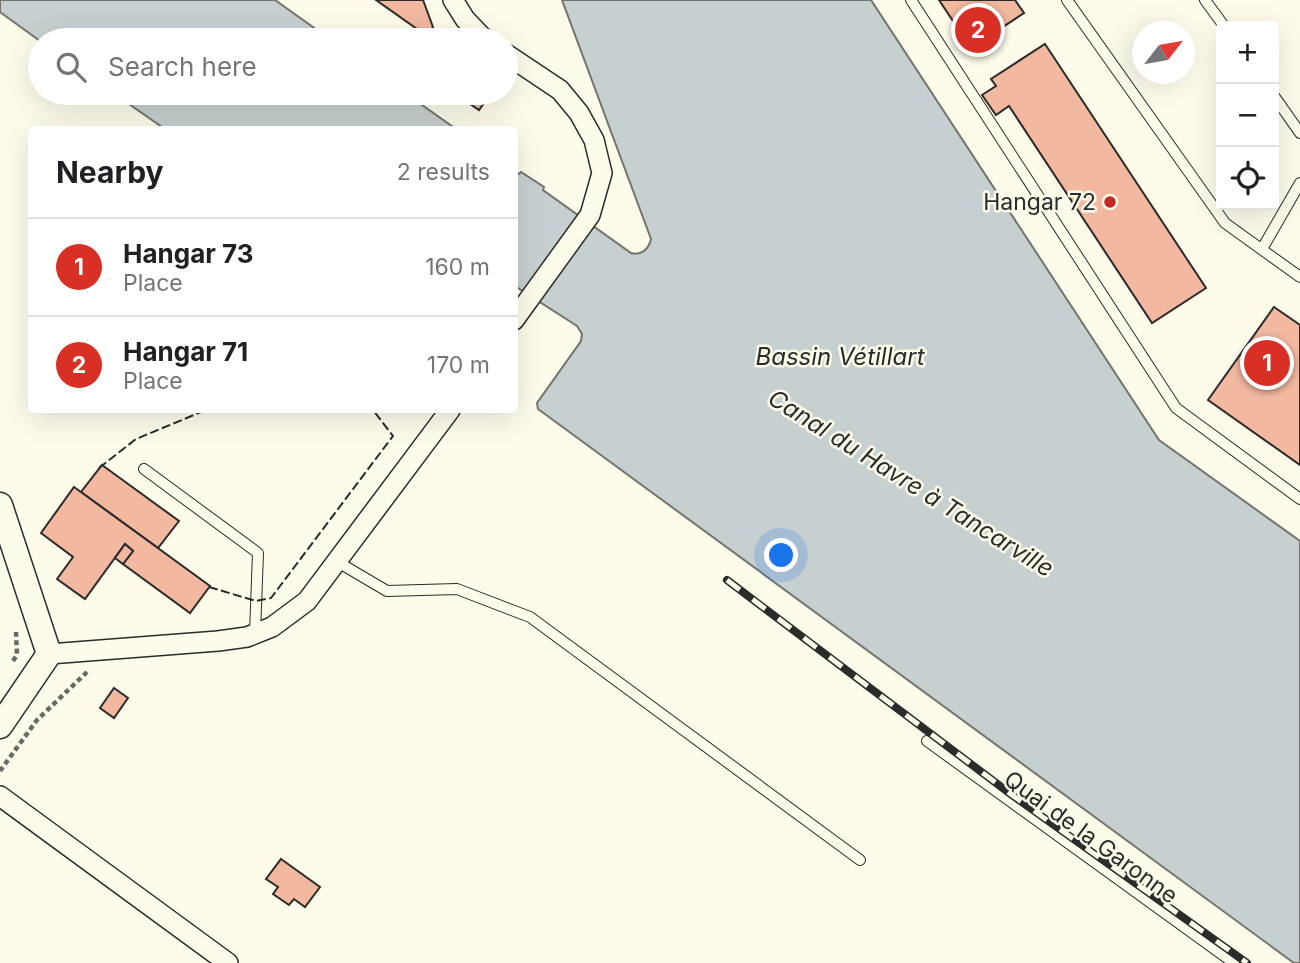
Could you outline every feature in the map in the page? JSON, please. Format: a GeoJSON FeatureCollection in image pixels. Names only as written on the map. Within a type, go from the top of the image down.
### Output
{"type":"FeatureCollection","features":[{"type":"Feature","properties":{"kind":"street"},"geometry":{"type":"LineString","coordinates":[[453,0],[474,28]]}},
{"type":"Feature","properties":{"kind":"street"},"geometry":{"type":"LineString","coordinates":[[518,62],[560,90],[579,113],[594,140],[602,173],[590,215],[520,312]]}},
{"type":"Feature","properties":{"kind":"street"},"geometry":{"type":"LineString","coordinates":[[49,654],[218,641],[255,634],[272,627],[307,601],[448,413]]}},
{"type":"Feature","properties":{"kind":"street"},"geometry":{"type":"LineString","coordinates":[[0,505],[49,654]]}},
{"type":"Feature","properties":{"kind":"street"},"geometry":{"type":"LineString","coordinates":[[0,726],[49,654]]}},
{"type":"Feature","properties":{"kind":"street"},"geometry":{"type":"LineString","coordinates":[[0,796],[228,963]]}},
{"type":"Feature","properties":{"kind":"lane"},"geometry":{"type":"LineString","coordinates":[[911,0],[1176,408],[1300,499]]}},
{"type":"Feature","properties":{"kind":"lane"},"geometry":{"type":"LineString","coordinates":[[1067,0],[1225,223],[1300,276]]}},
{"type":"Feature","properties":{"kind":"lane"},"geometry":{"type":"LineString","coordinates":[[1205,0],[1220,21]]}},
{"type":"Feature","properties":{"kind":"lane"},"geometry":{"type":"LineString","coordinates":[[1279,103],[1300,133]]}},
{"type":"Feature","properties":{"kind":"lane"},"geometry":{"type":"LineString","coordinates":[[1262,249],[1300,183]]}},
{"type":"Feature","properties":{"kind":"lane"},"geometry":{"type":"LineString","coordinates":[[144,468],[258,553],[255,634]]}},
{"type":"Feature","properties":{"kind":"lane"},"geometry":{"type":"LineString","coordinates":[[337,562],[387,591],[457,589],[530,617],[860,860]]}},
{"type":"Feature","properties":{"kind":"lane","name":"Quai de la Garonne"},"geometry":{"type":"LineString","coordinates":[[926,741],[1234,963]]}},
{"type":"Feature","properties":{"kind":"path"},"geometry":{"type":"LineString","coordinates":[[11,666],[17,655],[16,624]]}},
{"type":"Feature","properties":{"kind":"path"},"geometry":{"type":"LineString","coordinates":[[0,771],[37,720],[87,672],[99,671]]}},
{"type":"Feature","properties":{"kind":"water"},"geometry":{"type":"Polygon","coordinates":[[[0,0],[275,0],[314,28],[28,28],[28,32],[0,12],[0,0]]]}},
{"type":"Feature","properties":{"kind":"water","name":"Bassin Vétillart"},"geometry":{"type":"Polygon","coordinates":[[[562,0],[871,0],[1159,440],[1300,541],[1300,963],[1294,963],[538,409],[537,403],[581,341],[582,334],[577,326],[518,288],[518,173],[521,172],[544,187],[543,190],[631,253],[644,251],[651,239],[562,0]]]}},
{"type":"Feature","properties":{"kind":"water"},"geometry":{"type":"Polygon","coordinates":[[[130,105],[422,105],[452,126],[161,126],[130,105]]]}},
{"type":"Feature","properties":{"kind":"building"},"geometry":{"type":"Polygon","coordinates":[[[376,0],[423,0],[433,27],[416,28],[376,0]]]}},
{"type":"Feature","properties":{"kind":"building"},"geometry":{"type":"Polygon","coordinates":[[[939,0],[1015,0],[1024,13],[971,48],[939,0]]]}},
{"type":"Feature","properties":{"kind":"building","name":"Hangar 72"},"geometry":{"type":"Polygon","coordinates":[[[1045,44],[1206,288],[1152,323],[1009,106],[996,115],[982,95],[996,86],[991,79],[1045,44]]]}},
{"type":"Feature","properties":{"kind":"building"},"geometry":{"type":"Polygon","coordinates":[[[1274,307],[1300,325],[1300,465],[1208,400],[1274,307]]]}},
{"type":"Feature","properties":{"kind":"building"},"geometry":{"type":"Polygon","coordinates":[[[102,465],[179,521],[158,548],[81,492],[102,465]]]}},
{"type":"Feature","properties":{"kind":"building"},"geometry":{"type":"Polygon","coordinates":[[[74,487],[210,586],[190,613],[123,564],[133,551],[125,544],[85,599],[57,579],[73,557],[41,533],[74,487]]]}},
{"type":"Feature","properties":{"kind":"building"},"geometry":{"type":"Polygon","coordinates":[[[125,544],[133,551],[123,564],[115,558],[125,544]]]}},
{"type":"Feature","properties":{"kind":"building"},"geometry":{"type":"Polygon","coordinates":[[[114,688],[128,698],[114,718],[100,708],[114,688]]]}},
{"type":"Feature","properties":{"kind":"building"},"geometry":{"type":"Polygon","coordinates":[[[281,859],[320,887],[305,907],[294,899],[289,905],[273,894],[278,887],[266,879],[281,859]]]}},
{"type":"Feature","properties":{"kind":"railway"},"geometry":{"type":"LineString","coordinates":[[727,580],[1012,795],[1247,963]]}},
{"type":"Feature","properties":{"kind":"fence"},"geometry":{"type":"LineString","coordinates":[[99,468],[136,439],[199,413]]}},
{"type":"Feature","properties":{"kind":"fence"},"geometry":{"type":"LineString","coordinates":[[209,587],[256,601],[271,598],[393,436],[375,413]]}},
{"type":"Feature","properties":{"kind":"place","name":"Hangar 71"},"geometry":{"type":"Point","coordinates":[978,30]}},
{"type":"Feature","properties":{"kind":"place","name":"Hangar 72"},"geometry":{"type":"Point","coordinates":[1110,202]}},
{"type":"Feature","properties":{"kind":"place","name":"Hangar 73"},"geometry":{"type":"Point","coordinates":[1267,363]}},
{"type":"Feature","properties":{"kind":"water label","name":"Canal du Havre à Tancarville"},"geometry":{"type":"Point","coordinates":[911,483]}}]}
